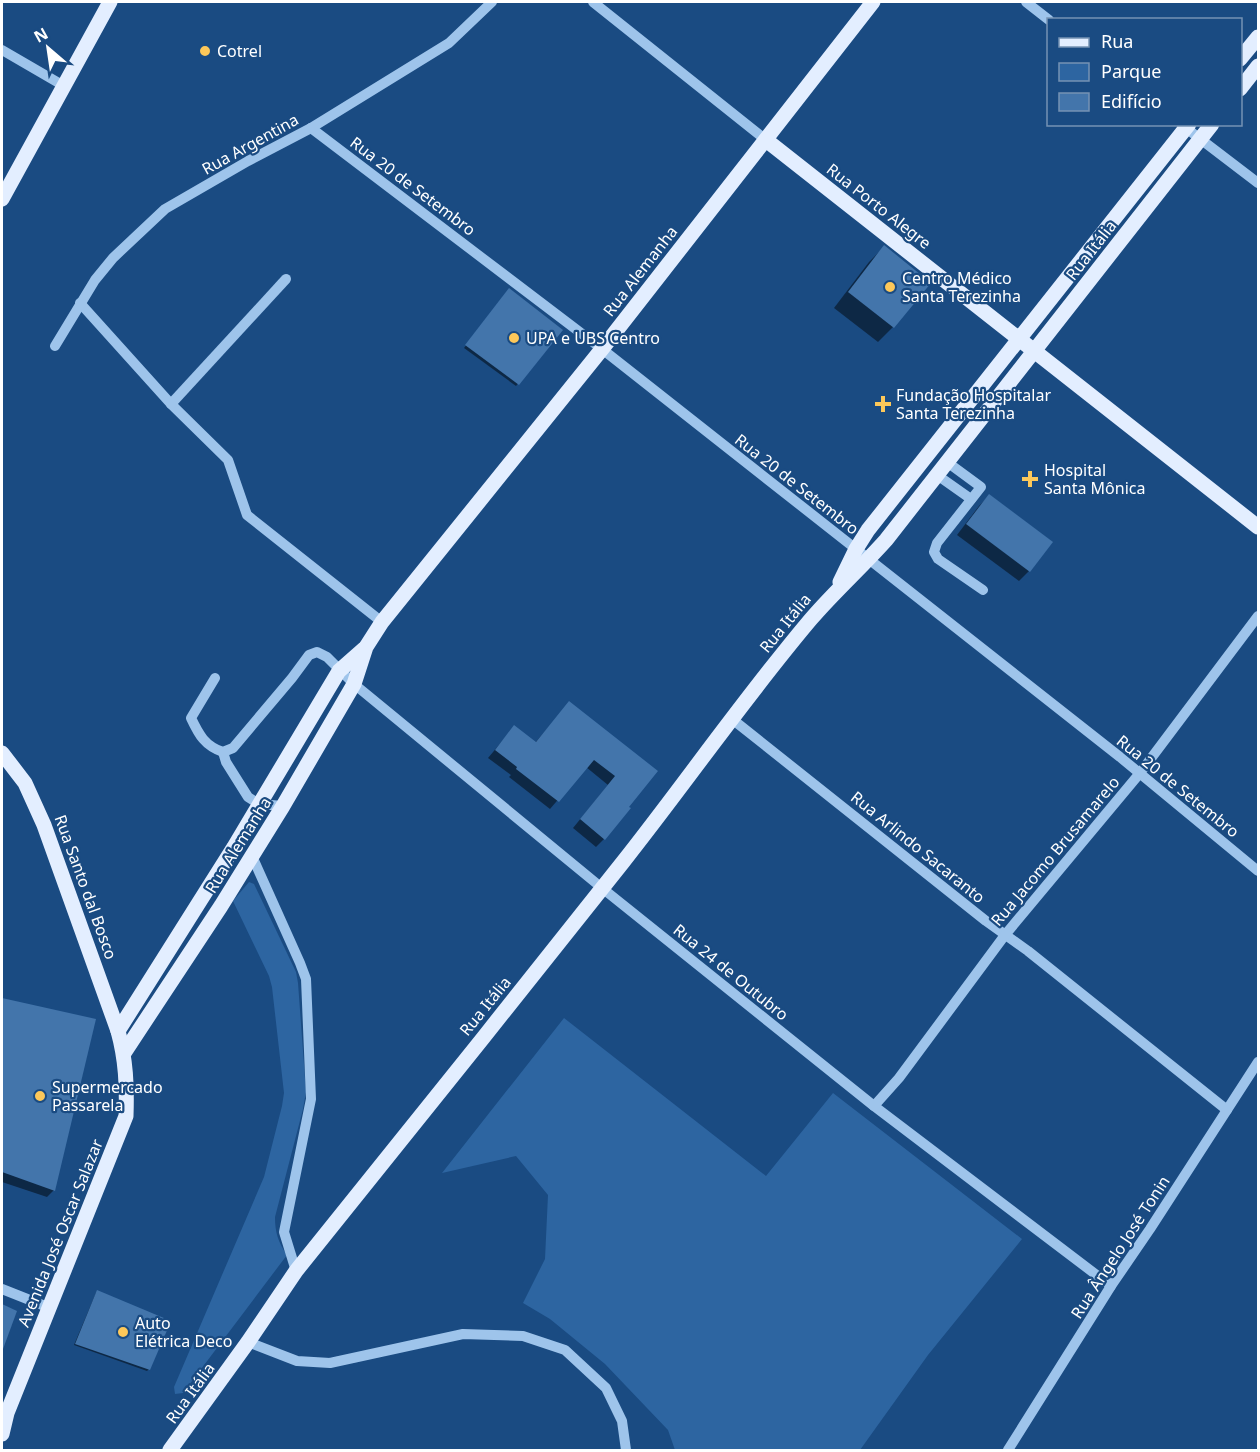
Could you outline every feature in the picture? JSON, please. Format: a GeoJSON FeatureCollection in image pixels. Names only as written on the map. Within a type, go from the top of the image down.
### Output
{"type":"FeatureCollection","features":[{"type":"Feature","properties":{"kind":"main road"},"geometry":{"type":"LineString","coordinates":[[2,199],[110,2]]}},
{"type":"Feature","properties":{"kind":"main road","name":"Rua Alemanha"},"geometry":{"type":"LineString","coordinates":[[121,1042],[221,906],[354,684],[366,647],[382,622],[602,349],[873,2]]}},
{"type":"Feature","properties":{"kind":"main road"},"geometry":{"type":"LineString","coordinates":[[1242,57],[1258,37]]}},
{"type":"Feature","properties":{"kind":"main road"},"geometry":{"type":"LineString","coordinates":[[1242,86],[1258,66]]}},
{"type":"Feature","properties":{"kind":"main road","name":"Rua Itália"},"geometry":{"type":"LineString","coordinates":[[836,590],[868,530],[1186,126]]}},
{"type":"Feature","properties":{"kind":"main road","name":"Rua Itália"},"geometry":{"type":"LineString","coordinates":[[170,1450],[249,1342],[296,1271],[602,888],[810,620],[836,590],[886,540],[1210,126]]}},
{"type":"Feature","properties":{"kind":"main road","name":"Rua Porto Alegre"},"geometry":{"type":"LineString","coordinates":[[766,140],[1258,527]]}},
{"type":"Feature","properties":{"kind":"main road","name":"Rua Alemanha"},"geometry":{"type":"LineString","coordinates":[[121,1042],[339,671],[366,647]]}},
{"type":"Feature","properties":{"kind":"main road","name":"Rua Santo dal Bosco"},"geometry":{"type":"LineString","coordinates":[[2,753],[24,783],[44,825],[121,1042]]}},
{"type":"Feature","properties":{"kind":"main road","name":"Avenida José Oscar Salazar"},"geometry":{"type":"LineString","coordinates":[[2,1434],[7,1413],[126,1116],[127,1083],[121,1042]]}},
{"type":"Feature","properties":{"kind":"street","name":"Rua Argentina"},"geometry":{"type":"LineString","coordinates":[[55,346],[95,280],[113,258],[165,208],[311,128],[449,43],[492,2]]}},
{"type":"Feature","properties":{"kind":"street","name":"Rua Porto Alegre"},"geometry":{"type":"LineString","coordinates":[[592,2],[766,140]]}},
{"type":"Feature","properties":{"kind":"street"},"geometry":{"type":"LineString","coordinates":[[1026,2],[1047,18]]}},
{"type":"Feature","properties":{"kind":"street"},"geometry":{"type":"LineString","coordinates":[[2,50],[64,86]]}},
{"type":"Feature","properties":{"kind":"street"},"geometry":{"type":"LineString","coordinates":[[1186,126],[1258,183]]}},
{"type":"Feature","properties":{"kind":"street","name":"Rua 20 de Setembro"},"geometry":{"type":"LineString","coordinates":[[311,128],[602,349],[1140,773],[1258,871]]}},
{"type":"Feature","properties":{"kind":"street"},"geometry":{"type":"LineString","coordinates":[[171,404],[286,279]]}},
{"type":"Feature","properties":{"kind":"street"},"geometry":{"type":"LineString","coordinates":[[80,303],[171,404],[228,460],[247,515],[382,622]]}},
{"type":"Feature","properties":{"kind":"street"},"geometry":{"type":"LineString","coordinates":[[947,462],[981,487],[937,543],[934,552],[938,559],[982,590]]}},
{"type":"Feature","properties":{"kind":"street"},"geometry":{"type":"LineString","coordinates":[[937,475],[970,499]]}},
{"type":"Feature","properties":{"kind":"street","name":"Rua Jacomo Brusamarelo"},"geometry":{"type":"LineString","coordinates":[[874,1106],[906,1068],[1005,934],[1140,773],[1258,615]]}},
{"type":"Feature","properties":{"kind":"street","name":"Rua 24 de Outubro"},"geometry":{"type":"LineString","coordinates":[[223,752],[233,748],[309,655],[317,652],[327,657],[354,684],[602,888],[874,1106],[1111,1286]]}},
{"type":"Feature","properties":{"kind":"street"},"geometry":{"type":"LineString","coordinates":[[215,678],[191,718],[197,730],[210,748],[223,752],[226,762],[248,797],[259,804],[283,806]]}},
{"type":"Feature","properties":{"kind":"street","name":"Rua Arlindo Sacaranto"},"geometry":{"type":"LineString","coordinates":[[732,719],[1227,1110]]}},
{"type":"Feature","properties":{"kind":"street"},"geometry":{"type":"LineString","coordinates":[[252,856],[306,979],[311,1099],[284,1232],[296,1271]]}},
{"type":"Feature","properties":{"kind":"street","name":"Rua Ângelo José Tonin"},"geometry":{"type":"LineString","coordinates":[[1008,1450],[1111,1286],[1258,1062]]}},
{"type":"Feature","properties":{"kind":"street"},"geometry":{"type":"LineString","coordinates":[[2,1290],[50,1308]]}},
{"type":"Feature","properties":{"kind":"street"},"geometry":{"type":"LineString","coordinates":[[249,1342],[297,1361],[330,1363],[463,1334],[523,1336],[565,1350],[606,1388],[622,1421],[626,1450]]}},
{"type":"Feature","properties":{"kind":"green space"},"geometry":{"type":"Polygon","coordinates":[[[249,882],[254,884],[296,972],[298,983],[306,1092],[275,1217],[278,1237],[287,1255],[183,1393],[175,1394],[174,1387],[264,1177],[284,1093],[272,987],[269,976],[233,901],[249,882]]]}},
{"type":"Feature","properties":{"kind":"green space"},"geometry":{"type":"Polygon","coordinates":[[[564,1018],[766,1176],[833,1093],[1022,1239],[928,1355],[860,1450],[675,1450],[668,1430],[605,1364],[550,1319],[523,1303],[545,1259],[548,1195],[516,1156],[442,1173],[564,1018]]]}},
{"type":"Feature","properties":{"kind":"building","name":"Centro Médico Santa Terezinha"},"geometry":{"type":"Polygon","coordinates":[[[884,245],[931,283],[894,328],[848,292],[884,245]]]}},
{"type":"Feature","properties":{"kind":"building","name":"UPA e UBS Centro"},"geometry":{"type":"Polygon","coordinates":[[[509,288],[563,330],[519,385],[465,345],[509,288]]]}},
{"type":"Feature","properties":{"kind":"building"},"geometry":{"type":"Polygon","coordinates":[[[989,494],[1053,542],[1030,572],[966,524],[989,494]]]}},
{"type":"Feature","properties":{"kind":"building"},"geometry":{"type":"Polygon","coordinates":[[[569,701],[658,771],[605,840],[580,819],[615,776],[594,760],[559,802],[495,750],[514,725],[536,742],[569,701]]]}},
{"type":"Feature","properties":{"kind":"building","name":"Supermercado Passarela"},"geometry":{"type":"Polygon","coordinates":[[[2,998],[96,1019],[55,1191],[2,1172],[2,998]]]}},
{"type":"Feature","properties":{"kind":"building","name":"Auto Elétrica Deco"},"geometry":{"type":"Polygon","coordinates":[[[97,1290],[171,1321],[150,1370],[75,1344],[97,1290]]]}},
{"type":"Feature","properties":{"kind":"building"},"geometry":{"type":"Polygon","coordinates":[[[2,1304],[17,1311],[3,1349],[2,1349],[2,1304]]]}},
{"type":"Feature","properties":{"kind":"place","name":"Cotrel"},"geometry":{"type":"Point","coordinates":[205,51]}},
{"type":"Feature","properties":{"kind":"place","name":"Centro Médico Santa Terezinha"},"geometry":{"type":"Point","coordinates":[890,287]}},
{"type":"Feature","properties":{"kind":"place","name":"UPA e UBS Centro"},"geometry":{"type":"Point","coordinates":[514,338]}},
{"type":"Feature","properties":{"kind":"place","name":"Fundação Hospitalar Santa Terezinha"},"geometry":{"type":"Point","coordinates":[883,404]}},
{"type":"Feature","properties":{"kind":"place","name":"Hospital Santa Mônica"},"geometry":{"type":"Point","coordinates":[1030,479]}},
{"type":"Feature","properties":{"kind":"place","name":"Supermercado Passarela"},"geometry":{"type":"Point","coordinates":[40,1096]}},
{"type":"Feature","properties":{"kind":"place","name":"Auto Elétrica Deco"},"geometry":{"type":"Point","coordinates":[123,1332]}}]}
